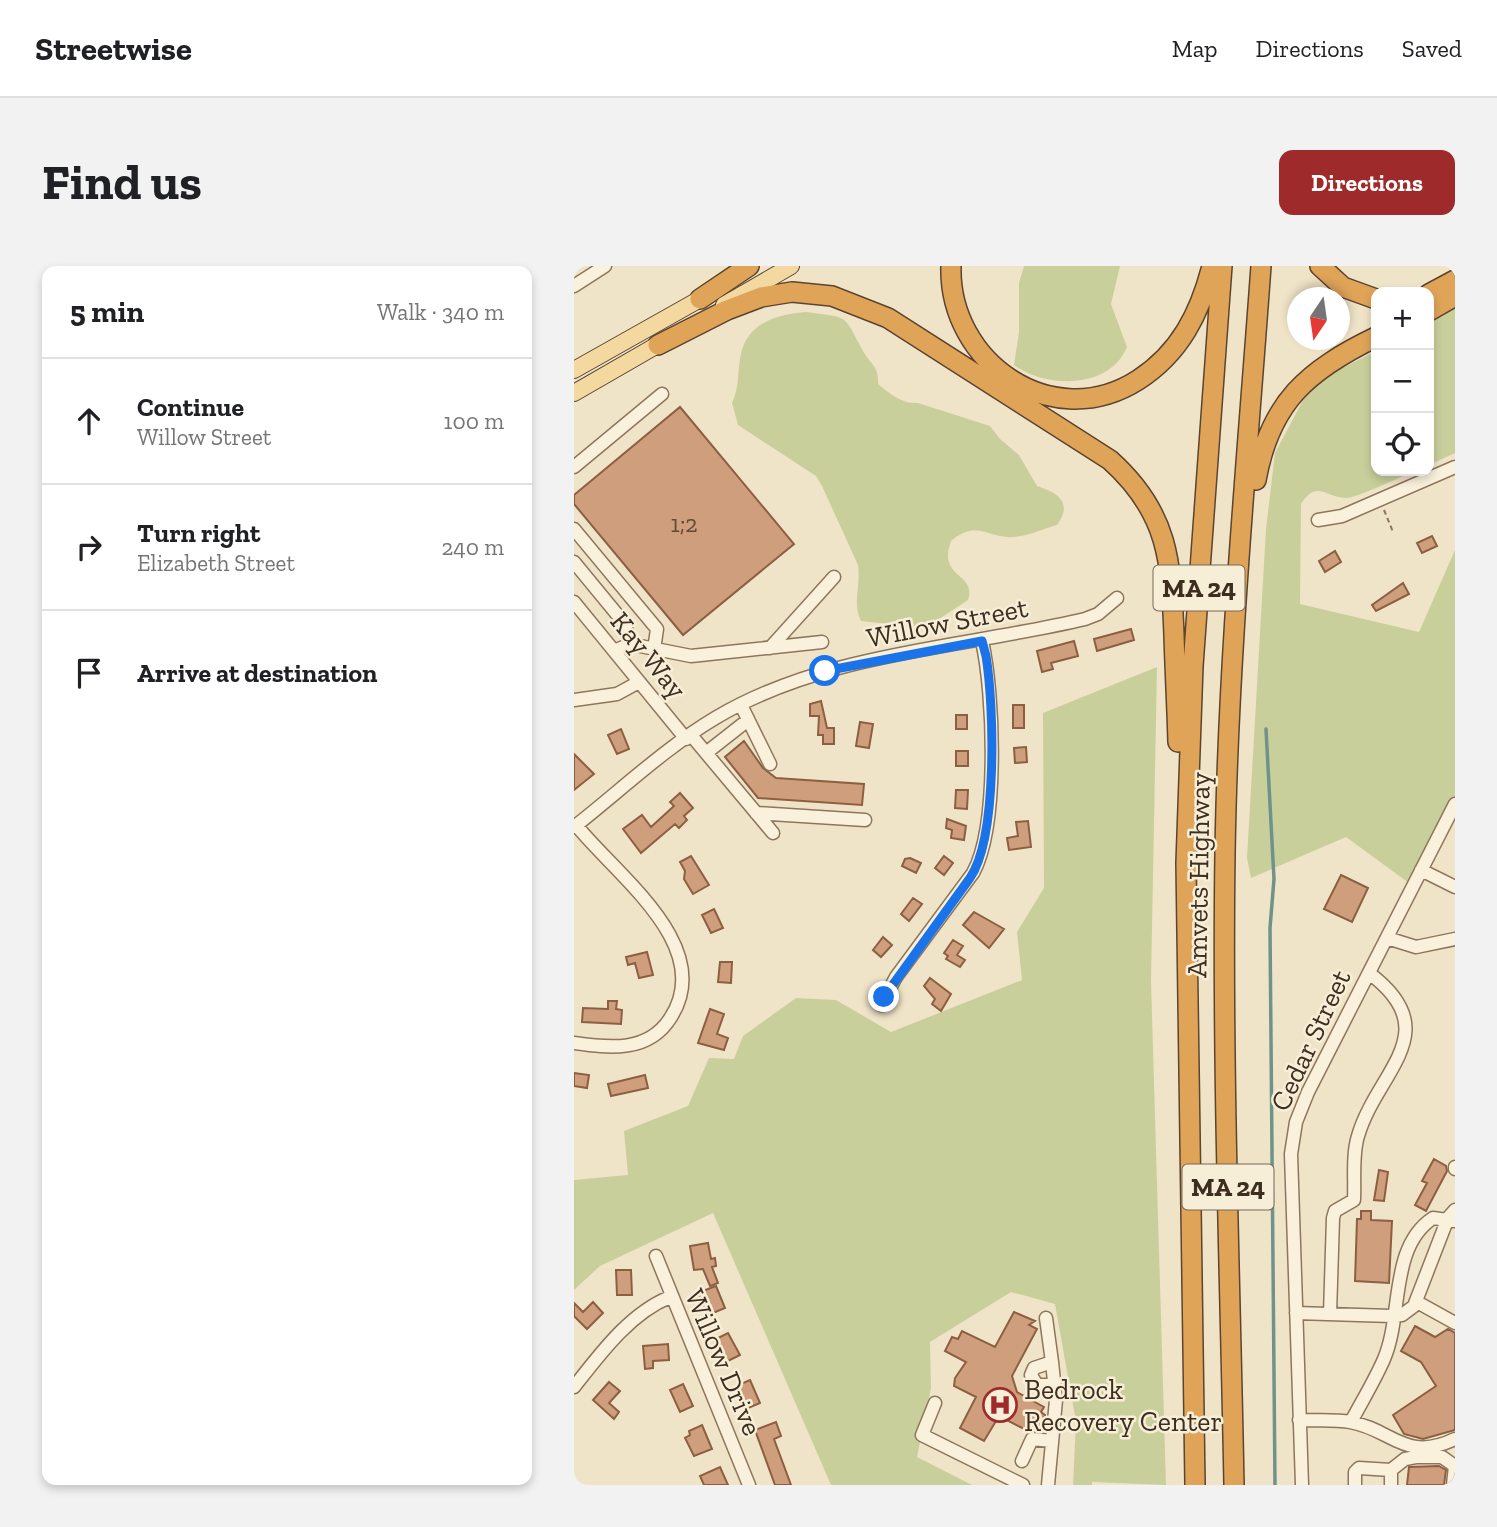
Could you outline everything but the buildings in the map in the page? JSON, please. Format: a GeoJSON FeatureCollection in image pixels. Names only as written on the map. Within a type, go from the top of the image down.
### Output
{"type":"FeatureCollection","features":[{"type":"Feature","properties":{"kind":"highway"},"geometry":{"type":"LineString","coordinates":[[700,299],[749,266]]}},
{"type":"Feature","properties":{"kind":"highway"},"geometry":{"type":"LineString","coordinates":[[951,266],[953,293],[959,318],[971,341],[987,361],[1008,379],[1039,393],[1082,398],[1127,386],[1165,359],[1196,316],[1212,266]]}},
{"type":"Feature","properties":{"kind":"highway","name":"Amvets Highway"},"geometry":{"type":"LineString","coordinates":[[1195,1485],[1185,911],[1192,692],[1222,266]]}},
{"type":"Feature","properties":{"kind":"highway","name":"Amvets Highway"},"geometry":{"type":"LineString","coordinates":[[1234,1485],[1224,926],[1227,775],[1261,266]]}},
{"type":"Feature","properties":{"kind":"highway"},"geometry":{"type":"LineString","coordinates":[[1320,266],[1343,287],[1371,297]]}},
{"type":"Feature","properties":{"kind":"highway"},"geometry":{"type":"LineString","coordinates":[[1434,291],[1455,280]]}},
{"type":"Feature","properties":{"kind":"highway"},"geometry":{"type":"LineString","coordinates":[[658,345],[727,310],[761,297],[808,293],[848,300],[900,326],[1098,451],[1129,477],[1155,516],[1170,562],[1185,911]]}},
{"type":"Feature","properties":{"kind":"highway"},"geometry":{"type":"LineString","coordinates":[[1434,308],[1455,296]]}},
{"type":"Feature","properties":{"kind":"highway"},"geometry":{"type":"LineString","coordinates":[[1235,637],[1257,477],[1272,424],[1296,390],[1313,373],[1371,340]]}},
{"type":"Feature","properties":{"kind":"main road"},"geometry":{"type":"LineString","coordinates":[[574,370],[760,266]]}},
{"type":"Feature","properties":{"kind":"main road"},"geometry":{"type":"LineString","coordinates":[[574,393],[790,266]]}},
{"type":"Feature","properties":{"kind":"street"},"geometry":{"type":"LineString","coordinates":[[574,286],[605,266]]}},
{"type":"Feature","properties":{"kind":"street"},"geometry":{"type":"LineString","coordinates":[[574,467],[663,394]]}},
{"type":"Feature","properties":{"kind":"street"},"geometry":{"type":"LineString","coordinates":[[1318,520],[1336,518],[1455,467]]}},
{"type":"Feature","properties":{"kind":"street"},"geometry":{"type":"LineString","coordinates":[[574,529],[657,629],[654,650]]}},
{"type":"Feature","properties":{"kind":"street"},"geometry":{"type":"LineString","coordinates":[[574,562],[625,624],[630,645]]}},
{"type":"Feature","properties":{"kind":"street"},"geometry":{"type":"LineString","coordinates":[[770,648],[834,577]]}},
{"type":"Feature","properties":{"kind":"street","name":"Willow Street"},"geometry":{"type":"LineString","coordinates":[[575,826],[688,737],[741,705],[825,671],[1085,619],[1098,614],[1117,598]]}},
{"type":"Feature","properties":{"kind":"street","name":"Kay Way"},"geometry":{"type":"LineString","coordinates":[[574,602],[639,682],[688,737],[706,753],[773,833]]}},
{"type":"Feature","properties":{"kind":"street"},"geometry":{"type":"LineString","coordinates":[[881,1005],[896,977],[973,873],[980,857],[987,819],[990,766],[988,674],[982,641]]}},
{"type":"Feature","properties":{"kind":"street"},"geometry":{"type":"LineString","coordinates":[[614,651],[630,645],[691,656],[822,642]]}},
{"type":"Feature","properties":{"kind":"street"},"geometry":{"type":"LineString","coordinates":[[574,700],[617,694],[639,682]]}},
{"type":"Feature","properties":{"kind":"street"},"geometry":{"type":"LineString","coordinates":[[741,705],[770,764]]}},
{"type":"Feature","properties":{"kind":"street"},"geometry":{"type":"LineString","coordinates":[[706,753],[748,720]]}},
{"type":"Feature","properties":{"kind":"street","name":"Cedar Street"},"geometry":{"type":"LineString","coordinates":[[1302,1485],[1292,1154],[1294,1130],[1305,1099],[1455,804]]}},
{"type":"Feature","properties":{"kind":"street"},"geometry":{"type":"LineString","coordinates":[[756,813],[864,820]]}},
{"type":"Feature","properties":{"kind":"street"},"geometry":{"type":"LineString","coordinates":[[574,1043],[618,1048],[651,1036],[663,1028],[676,1009],[684,980],[680,952],[656,914],[575,826]]}},
{"type":"Feature","properties":{"kind":"street"},"geometry":{"type":"LineString","coordinates":[[1422,870],[1454,885]]}},
{"type":"Feature","properties":{"kind":"street"},"geometry":{"type":"LineString","coordinates":[[1387,938],[1416,947],[1455,940]]}},
{"type":"Feature","properties":{"kind":"street"},"geometry":{"type":"LineString","coordinates":[[1330,1314],[1333,1218],[1335,1212],[1354,1200],[1357,1136],[1402,1049],[1407,1029],[1403,1009],[1389,988],[1369,973]]}},
{"type":"Feature","properties":{"kind":"street"},"geometry":{"type":"LineString","coordinates":[[1296,1313],[1396,1316],[1411,1310],[1417,1302],[1453,1217],[1433,1219],[1415,1232],[1403,1269],[1396,1316],[1385,1357],[1351,1422]]}},
{"type":"Feature","properties":{"kind":"street","name":"Willow Drive"},"geometry":{"type":"LineString","coordinates":[[656,1256],[670,1297],[749,1485]]}},
{"type":"Feature","properties":{"kind":"street"},"geometry":{"type":"LineString","coordinates":[[574,1387],[605,1348],[650,1308],[670,1297]]}},
{"type":"Feature","properties":{"kind":"street"},"geometry":{"type":"LineString","coordinates":[[1417,1302],[1455,1323]]}},
{"type":"Feature","properties":{"kind":"street"},"geometry":{"type":"LineString","coordinates":[[1046,1318],[1055,1385],[1048,1485]]}},
{"type":"Feature","properties":{"kind":"street"},"geometry":{"type":"LineString","coordinates":[[1052,1362],[1036,1366],[1031,1375],[1037,1385],[1055,1385]]}},
{"type":"Feature","properties":{"kind":"street"},"geometry":{"type":"LineString","coordinates":[[935,1403],[922,1435],[1023,1485]]}},
{"type":"Feature","properties":{"kind":"street"},"geometry":{"type":"LineString","coordinates":[[1299,1420],[1351,1422],[1405,1446],[1437,1448],[1455,1439]]}},
{"type":"Feature","properties":{"kind":"street"},"geometry":{"type":"LineString","coordinates":[[1022,1461],[1032,1439],[1052,1441]]}},
{"type":"Feature","properties":{"kind":"street"},"geometry":{"type":"LineString","coordinates":[[1355,1485],[1355,1472],[1359,1468],[1391,1470],[1405,1460],[1441,1457],[1455,1466],[1453,1485]]}},
{"type":"Feature","properties":{"kind":"street"},"geometry":{"type":"LineString","coordinates":[[1391,1470],[1391,1485]]}},
{"type":"Feature","properties":{"kind":"path"},"geometry":{"type":"LineString","coordinates":[[1380,500],[1393,532]]}},
{"type":"Feature","properties":{"kind":"green space"},"geometry":{"type":"Polygon","coordinates":[[[1024,266],[1120,266],[1111,304],[1127,347],[1119,361],[1107,371],[1077,381],[1043,378],[1014,365],[1019,332],[1019,283],[1024,266]]]}},
{"type":"Feature","properties":{"kind":"green space"},"geometry":{"type":"Polygon","coordinates":[[[1455,308],[1455,453],[1434,463],[1434,350],[1434,321],[1455,308]]]}},
{"type":"Feature","properties":{"kind":"green space"},"geometry":{"type":"Polygon","coordinates":[[[806,312],[838,317],[848,324],[876,369],[878,384],[892,395],[907,402],[990,426],[1000,439],[1019,455],[1037,486],[1052,492],[1064,505],[1057,525],[1036,532],[1005,537],[968,531],[951,541],[949,562],[967,584],[968,600],[936,621],[919,627],[861,621],[857,608],[858,565],[816,476],[738,425],[732,403],[744,343],[765,322],[806,312]]]}},
{"type":"Feature","properties":{"kind":"green space"},"geometry":{"type":"Polygon","coordinates":[[[1371,354],[1371,476],[1404,476],[1352,497],[1339,497],[1317,491],[1301,504],[1300,604],[1419,632],[1455,550],[1455,804],[1413,886],[1346,837],[1251,878],[1247,858],[1266,529],[1275,453],[1309,389],[1334,372],[1371,354]]]}},
{"type":"Feature","properties":{"kind":"green space"},"geometry":{"type":"Polygon","coordinates":[[[1157,667],[1151,981],[1166,1485],[1092,1482],[1092,1485],[1073,1485],[1076,1422],[1055,1304],[1011,1292],[930,1342],[931,1388],[917,1457],[972,1485],[831,1485],[713,1213],[600,1266],[574,1290],[574,1180],[628,1175],[624,1131],[688,1106],[709,1058],[734,1059],[743,1036],[796,998],[836,1000],[891,1032],[1022,980],[1017,932],[1044,888],[1043,713],[1157,667]]]}},
{"type":"Feature","properties":{"kind":"waterway"},"geometry":{"type":"LineString","coordinates":[[1266,729],[1274,879],[1270,928],[1275,1485]]}},
{"type":"Feature","properties":{"kind":"place","name":"Bedrock Recovery Center"},"geometry":{"type":"Point","coordinates":[1000,1405]}},
{"type":"Feature","properties":{"kind":"route"},"geometry":{"type":"LineString","coordinates":[[825,671],[982,641],[986,656],[990,779],[986,830],[980,857],[970,878],[884,997]]}}]}
